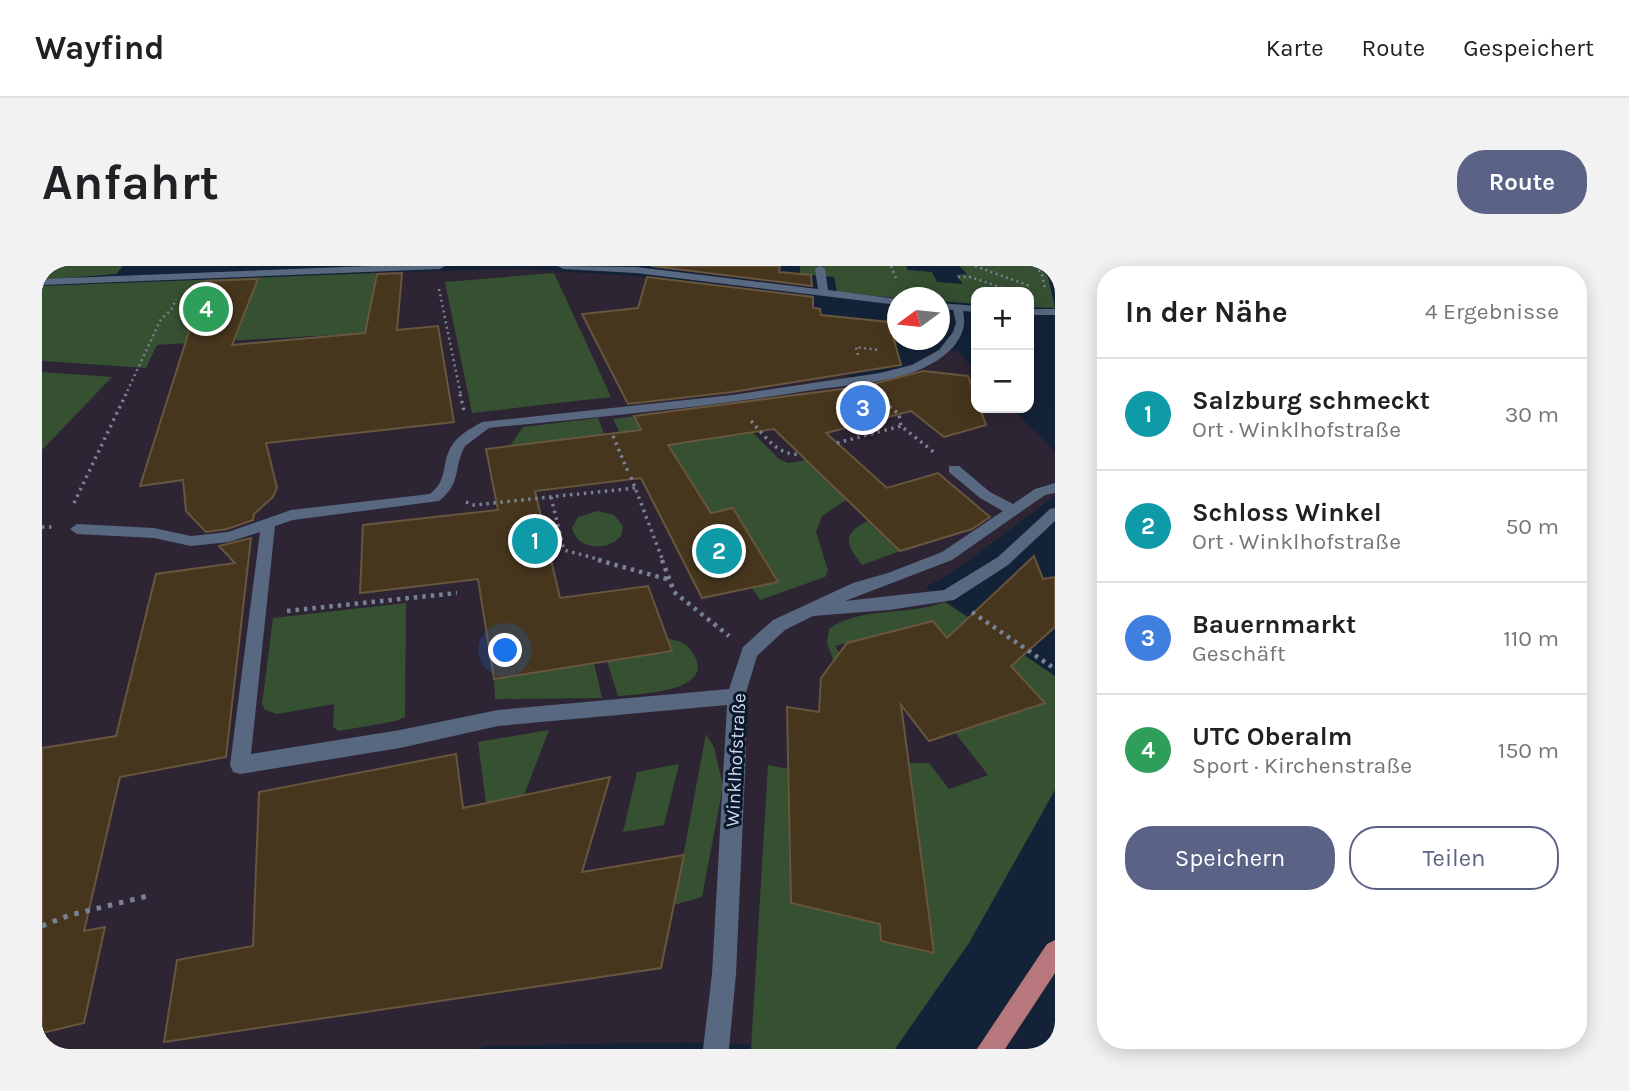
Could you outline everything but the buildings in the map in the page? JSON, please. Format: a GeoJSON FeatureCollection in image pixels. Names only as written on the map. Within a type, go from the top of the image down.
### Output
{"type":"FeatureCollection","features":[{"type":"Feature","properties":{"kind":"main road"},"geometry":{"type":"LineString","coordinates":[[990,1049],[1055,952]]}},
{"type":"Feature","properties":{"kind":"street"},"geometry":{"type":"LineString","coordinates":[[119,279],[129,266]]}},
{"type":"Feature","properties":{"kind":"street"},"geometry":{"type":"LineString","coordinates":[[42,282],[185,277],[319,268],[437,266]]}},
{"type":"Feature","properties":{"kind":"street"},"geometry":{"type":"LineString","coordinates":[[563,266],[636,270],[887,301]]}},
{"type":"Feature","properties":{"kind":"street"},"geometry":{"type":"LineString","coordinates":[[820,269],[823,293]]}},
{"type":"Feature","properties":{"kind":"street"},"geometry":{"type":"LineString","coordinates":[[950,307],[971,308]]}},
{"type":"Feature","properties":{"kind":"street"},"geometry":{"type":"LineString","coordinates":[[77,529],[154,533],[191,541],[229,537],[291,515],[434,498],[445,491],[450,482],[454,449],[461,439],[486,425],[733,399],[858,382],[916,367],[943,352],[958,333],[961,323],[957,307]]}},
{"type":"Feature","properties":{"kind":"street"},"geometry":{"type":"LineString","coordinates":[[1034,312],[1055,313]]}},
{"type":"Feature","properties":{"kind":"street"},"geometry":{"type":"LineString","coordinates":[[954,469],[985,495],[1013,510]]}},
{"type":"Feature","properties":{"kind":"street"},"geometry":{"type":"LineString","coordinates":[[749,652],[779,625],[859,587],[892,578],[947,556],[1040,492],[1055,488]]}},
{"type":"Feature","properties":{"kind":"street"},"geometry":{"type":"LineString","coordinates":[[811,610],[948,596],[1003,561],[1055,513]]}},
{"type":"Feature","properties":{"kind":"street"},"geometry":{"type":"LineString","coordinates":[[268,523],[240,765],[400,739],[498,718],[736,696]]}},
{"type":"Feature","properties":{"kind":"street","name":"Winklhofstraße"},"geometry":{"type":"LineString","coordinates":[[716,1049],[724,974],[736,751],[736,696],[749,652]]}},
{"type":"Feature","properties":{"kind":"path"},"geometry":{"type":"LineString","coordinates":[[437,266],[465,417],[474,430]]}},
{"type":"Feature","properties":{"kind":"path"},"geometry":{"type":"LineString","coordinates":[[970,278],[974,266],[1036,290]]}},
{"type":"Feature","properties":{"kind":"path"},"geometry":{"type":"LineString","coordinates":[[1035,266],[1042,274],[1046,296]]}},
{"type":"Feature","properties":{"kind":"path"},"geometry":{"type":"LineString","coordinates":[[958,276],[999,287]]}},
{"type":"Feature","properties":{"kind":"path"},"geometry":{"type":"LineString","coordinates":[[77,529],[69,513],[161,319],[171,310],[185,277]]}},
{"type":"Feature","properties":{"kind":"path"},"geometry":{"type":"LineString","coordinates":[[858,382],[899,414],[901,426],[954,469]]}},
{"type":"Feature","properties":{"kind":"path"},"geometry":{"type":"LineString","coordinates":[[733,399],[783,454],[793,457],[801,454]]}},
{"type":"Feature","properties":{"kind":"path"},"geometry":{"type":"LineString","coordinates":[[603,412],[674,591],[749,652]]}},
{"type":"Feature","properties":{"kind":"path"},"geometry":{"type":"LineString","coordinates":[[837,443],[901,426]]}},
{"type":"Feature","properties":{"kind":"path"},"geometry":{"type":"LineString","coordinates":[[445,491],[474,505],[635,488]]}},
{"type":"Feature","properties":{"kind":"path"},"geometry":{"type":"LineString","coordinates":[[551,497],[564,550],[670,580]]}},
{"type":"Feature","properties":{"kind":"path"},"geometry":{"type":"LineString","coordinates":[[258,614],[457,593]]}},
{"type":"Feature","properties":{"kind":"path"},"geometry":{"type":"LineString","coordinates":[[948,596],[1055,669]]}},
{"type":"Feature","properties":{"kind":"path"},"geometry":{"type":"LineString","coordinates":[[42,926],[70,915],[152,895]]}},
{"type":"Feature","properties":{"kind":"shaded area"},"geometry":{"type":"Polygon","coordinates":[[[521,269],[634,276],[770,292],[831,374],[860,378],[889,372],[920,361],[937,350],[957,351],[971,366],[971,413],[1017,413],[1055,452],[1055,496],[952,573],[925,587],[1055,676],[1055,790],[969,943],[789,1049],[782,1046],[687,1042],[486,1046],[478,1049],[42,1049],[42,361],[146,368],[157,345],[366,333],[376,273],[521,269]]]}},
{"type":"Feature","properties":{"kind":"green space"},"geometry":{"type":"Polygon","coordinates":[[[42,266],[123,266],[116,274],[42,280],[42,266]]]}},
{"type":"Feature","properties":{"kind":"green space"},"geometry":{"type":"Polygon","coordinates":[[[800,266],[906,266],[908,270],[932,272],[937,282],[963,284],[956,275],[967,274],[959,266],[1040,266],[1048,277],[1055,308],[1034,307],[1034,287],[971,287],[971,304],[950,302],[950,287],[887,287],[887,297],[837,292],[834,277],[800,274],[800,266]]]}},
{"type":"Feature","properties":{"kind":"green space"},"geometry":{"type":"Polygon","coordinates":[[[376,273],[366,333],[157,345],[146,368],[42,361],[42,286],[376,273]]]}},
{"type":"Feature","properties":{"kind":"green space"},"geometry":{"type":"Polygon","coordinates":[[[554,273],[611,397],[472,413],[445,282],[554,273]]]}},
{"type":"Feature","properties":{"kind":"green space"},"geometry":{"type":"Polygon","coordinates":[[[42,372],[112,377],[42,450],[42,372]]]}},
{"type":"Feature","properties":{"kind":"green space"},"geometry":{"type":"Polygon","coordinates":[[[719,405],[730,410],[779,459],[788,463],[807,460],[847,499],[822,516],[816,532],[828,570],[825,577],[760,600],[752,588],[778,582],[733,508],[711,513],[639,472],[613,419],[719,405]]]}},
{"type":"Feature","properties":{"kind":"green space"},"geometry":{"type":"Polygon","coordinates":[[[598,418],[604,434],[510,446],[523,427],[598,418]]]}},
{"type":"Feature","properties":{"kind":"green space"},"geometry":{"type":"Polygon","coordinates":[[[597,511],[614,515],[623,526],[621,536],[609,544],[587,545],[575,536],[572,528],[578,517],[597,511]]]}},
{"type":"Feature","properties":{"kind":"green space"},"geometry":{"type":"Polygon","coordinates":[[[868,521],[900,551],[862,565],[852,551],[849,540],[854,530],[868,521]]]}},
{"type":"Feature","properties":{"kind":"green space"},"geometry":{"type":"Polygon","coordinates":[[[945,602],[1055,676],[1055,790],[969,943],[895,1049],[751,1049],[768,765],[789,769],[791,903],[880,924],[881,941],[934,952],[909,763],[929,763],[949,789],[988,775],[948,724],[959,651],[932,621],[835,646],[843,658],[834,662],[827,643],[829,629],[856,617],[945,602]]]}},
{"type":"Feature","properties":{"kind":"green space"},"geometry":{"type":"Polygon","coordinates":[[[406,603],[405,717],[339,731],[333,727],[334,704],[277,714],[265,710],[262,704],[273,618],[406,603]]]}},
{"type":"Feature","properties":{"kind":"green space"},"geometry":{"type":"Polygon","coordinates":[[[667,639],[683,643],[692,651],[698,667],[694,677],[671,689],[618,696],[607,661],[671,651],[667,639]]]}},
{"type":"Feature","properties":{"kind":"green space"},"geometry":{"type":"Polygon","coordinates":[[[594,663],[602,698],[495,699],[494,679],[594,663]]]}},
{"type":"Feature","properties":{"kind":"green space"},"geometry":{"type":"Polygon","coordinates":[[[549,730],[524,795],[486,803],[478,742],[549,730]]]}},
{"type":"Feature","properties":{"kind":"green space"},"geometry":{"type":"Polygon","coordinates":[[[706,734],[714,747],[723,786],[702,897],[674,905],[706,734]]]}},
{"type":"Feature","properties":{"kind":"green space"},"geometry":{"type":"Polygon","coordinates":[[[679,764],[664,825],[623,832],[637,772],[679,764]]]}},
{"type":"Feature","properties":{"kind":"place","name":"UTC Oberalm"},"geometry":{"type":"Point","coordinates":[206,309]}},
{"type":"Feature","properties":{"kind":"place","name":"Bauernmarkt"},"geometry":{"type":"Point","coordinates":[863,408]}},
{"type":"Feature","properties":{"kind":"place","name":"Salzburg schmeckt"},"geometry":{"type":"Point","coordinates":[535,541]}},
{"type":"Feature","properties":{"kind":"place","name":"Schloss Winkel"},"geometry":{"type":"Point","coordinates":[719,551]}}]}
